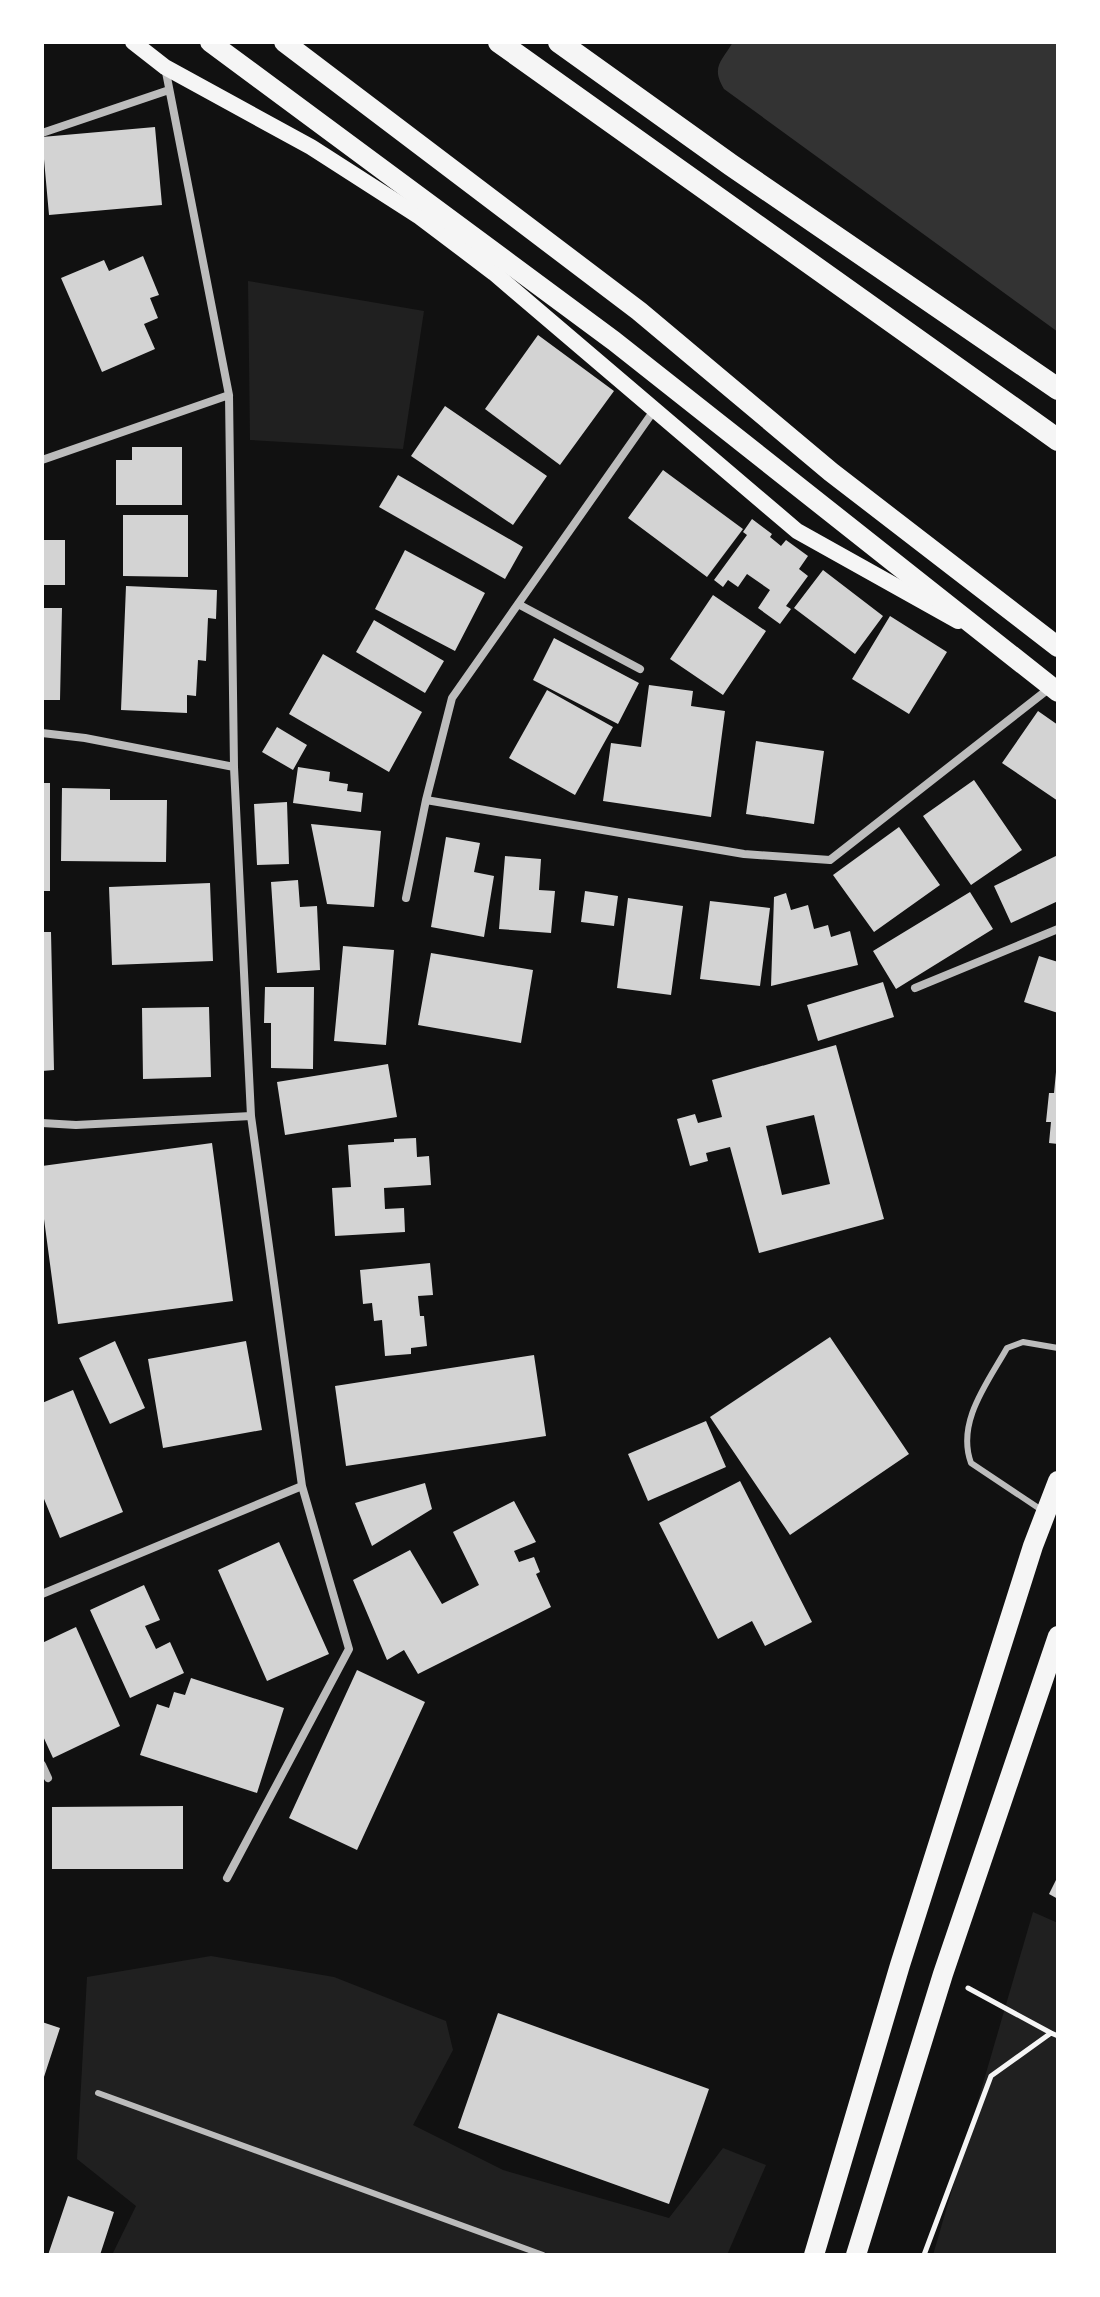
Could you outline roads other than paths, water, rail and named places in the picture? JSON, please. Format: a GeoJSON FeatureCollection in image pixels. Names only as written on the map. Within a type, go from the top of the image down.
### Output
{"type":"FeatureCollection","features":[{"type":"Feature","properties":{"kind":"highway"},"geometry":{"type":"LineString","coordinates":[[499,42],[1058,440]]}},
{"type":"Feature","properties":{"kind":"highway"},"geometry":{"type":"LineString","coordinates":[[559,42],[731,165],[1058,389]]}},
{"type":"Feature","properties":{"kind":"main road"},"geometry":{"type":"LineString","coordinates":[[133,42],[165,67],[311,147],[420,217],[494,273],[797,531],[991,640]]}},
{"type":"Feature","properties":{"kind":"main road"},"geometry":{"type":"LineString","coordinates":[[210,42],[614,341],[1055,689]]}},
{"type":"Feature","properties":{"kind":"main road"},"geometry":{"type":"LineString","coordinates":[[284,42],[639,311],[831,472],[1058,647]]}},
{"type":"Feature","properties":{"kind":"main road"},"geometry":{"type":"LineString","coordinates":[[814,2255],[900,1965],[1058,1481]]}},
{"type":"Feature","properties":{"kind":"main road"},"geometry":{"type":"LineString","coordinates":[[856,2255],[943,1974],[1057,1644]]}},
{"type":"Feature","properties":{"kind":"street"},"geometry":{"type":"LineString","coordinates":[[165,67],[229,395],[234,767],[251,1116],[302,1486],[349,1649],[227,1878]]}},
{"type":"Feature","properties":{"kind":"street"},"geometry":{"type":"LineString","coordinates":[[42,133],[169,90]]}},
{"type":"Feature","properties":{"kind":"street"},"geometry":{"type":"LineString","coordinates":[[42,460],[229,395]]}},
{"type":"Feature","properties":{"kind":"street"},"geometry":{"type":"LineString","coordinates":[[406,898],[426,800],[452,698],[656,408]]}},
{"type":"Feature","properties":{"kind":"street"},"geometry":{"type":"LineString","coordinates":[[518,604],[640,669]]}},
{"type":"Feature","properties":{"kind":"street"},"geometry":{"type":"LineString","coordinates":[[426,800],[744,854],[830,860],[1055,689]]}},
{"type":"Feature","properties":{"kind":"street"},"geometry":{"type":"LineString","coordinates":[[42,733],[85,738],[234,767]]}},
{"type":"Feature","properties":{"kind":"street"},"geometry":{"type":"LineString","coordinates":[[915,988],[1058,929]]}},
{"type":"Feature","properties":{"kind":"street"},"geometry":{"type":"LineString","coordinates":[[42,1123],[76,1125],[251,1116]]}},
{"type":"Feature","properties":{"kind":"street"},"geometry":{"type":"LineString","coordinates":[[42,1594],[302,1486]]}},
{"type":"Feature","properties":{"kind":"street"},"geometry":{"type":"LineString","coordinates":[[42,1765],[48,1778]]}},
{"type":"Feature","properties":{"kind":"lane"},"geometry":{"type":"LineString","coordinates":[[1046,1513],[971,1463],[966,1450],[970,1416],[1007,1348],[1023,1342],[1058,1348]]}},
{"type":"Feature","properties":{"kind":"lane"},"geometry":{"type":"LineString","coordinates":[[98,2093],[543,2255]]}}]}
